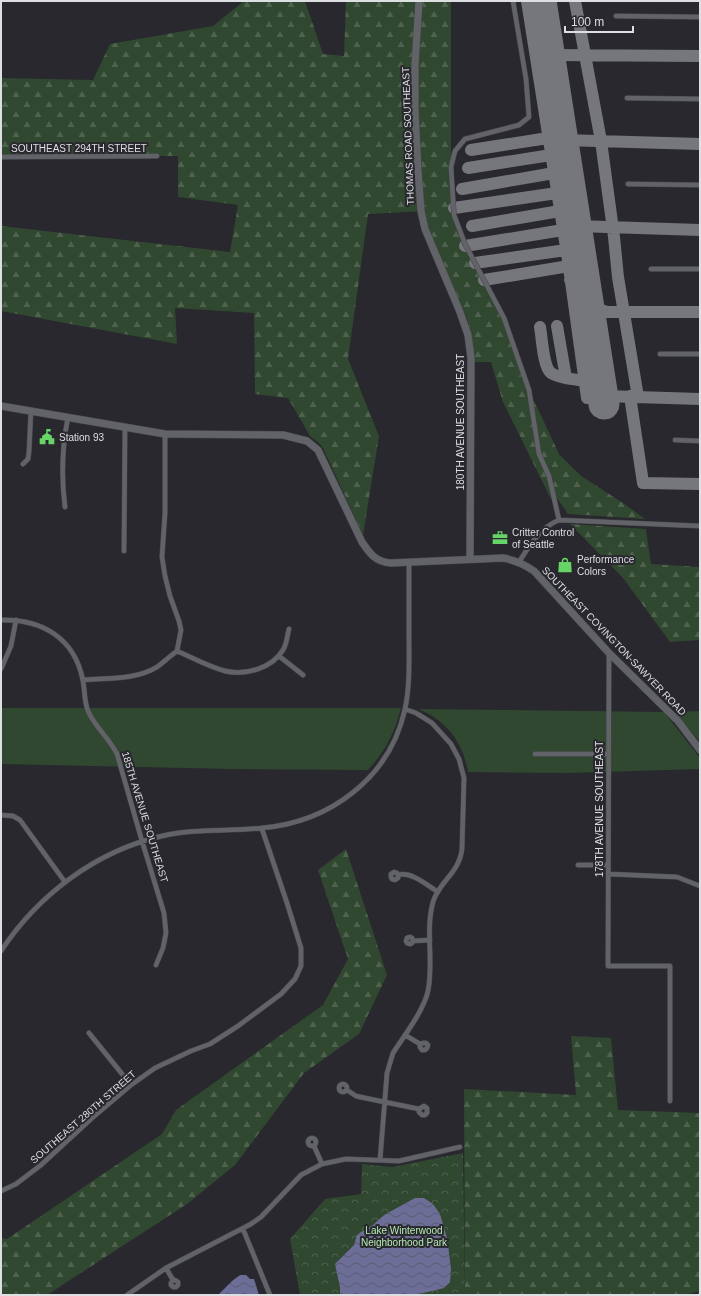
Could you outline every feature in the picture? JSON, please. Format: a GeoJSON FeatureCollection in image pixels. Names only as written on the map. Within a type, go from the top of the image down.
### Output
{"type":"FeatureCollection","features":[{"type":"Feature","properties":{"kind":"street","name":"THOMAS ROAD SOUTHEAST"},"geometry":{"type":"LineString","coordinates":[[419,1],[415,65],[415,111],[418,170],[423,221]]}},
{"type":"Feature","properties":{"kind":"street"},"geometry":{"type":"LineString","coordinates":[[513,1],[526,79],[529,117],[519,126],[465,139],[455,151],[451,166],[454,215],[465,244],[504,318],[529,390],[539,454],[549,476],[559,520]]}},
{"type":"Feature","properties":{"kind":"street"},"geometry":{"type":"LineString","coordinates":[[616,16],[700,18]]}},
{"type":"Feature","properties":{"kind":"street"},"geometry":{"type":"LineString","coordinates":[[627,98],[700,99]]}},
{"type":"Feature","properties":{"kind":"street","name":"SOUTHEAST 294TH STREET"},"geometry":{"type":"LineString","coordinates":[[1,157],[157,156]]}},
{"type":"Feature","properties":{"kind":"street"},"geometry":{"type":"LineString","coordinates":[[628,184],[700,185]]}},
{"type":"Feature","properties":{"kind":"street","name":"180TH AVENUE SOUTHEAST"},"geometry":{"type":"LineString","coordinates":[[423,221],[468,335],[471,358],[470,559]]}},
{"type":"Feature","properties":{"kind":"street"},"geometry":{"type":"LineString","coordinates":[[651,269],[700,269]]}},
{"type":"Feature","properties":{"kind":"street"},"geometry":{"type":"LineString","coordinates":[[660,354],[700,354]]}},
{"type":"Feature","properties":{"kind":"street","name":"SOUTHEAST COVINGTON-SAWYER ROAD"},"geometry":{"type":"LineString","coordinates":[[1,406],[165,434],[283,435],[307,441],[318,450],[362,542],[370,554],[383,562],[409,563],[503,558],[519,562],[534,571],[610,653],[678,721],[700,750]]}},
{"type":"Feature","properties":{"kind":"street"},"geometry":{"type":"LineString","coordinates":[[23,464],[28,459],[31,410]]}},
{"type":"Feature","properties":{"kind":"street"},"geometry":{"type":"LineString","coordinates":[[65,507],[62,484],[62,460],[68,417]]}},
{"type":"Feature","properties":{"kind":"street"},"geometry":{"type":"LineString","coordinates":[[124,552],[125,427]]}},
{"type":"Feature","properties":{"kind":"street"},"geometry":{"type":"LineString","coordinates":[[83,680],[129,676],[144,673],[156,667],[177,651],[181,630],[166,583],[162,557],[165,513],[165,434]]}},
{"type":"Feature","properties":{"kind":"street"},"geometry":{"type":"LineString","coordinates":[[675,440],[700,441]]}},
{"type":"Feature","properties":{"kind":"street"},"geometry":{"type":"LineString","coordinates":[[519,562],[528,547],[548,525],[559,520],[570,519],[700,526]]}},
{"type":"Feature","properties":{"kind":"street"},"geometry":{"type":"LineString","coordinates":[[1,951],[14,932],[43,900],[87,866],[112,854],[142,841],[161,836],[202,830],[262,829],[306,819],[324,812],[356,790],[380,764],[394,738],[405,709],[409,669],[409,563]]}},
{"type":"Feature","properties":{"kind":"street","name":"185TH AVENUE SOUTHEAST"},"geometry":{"type":"LineString","coordinates":[[1,620],[16,620],[35,624],[56,634],[64,641],[74,655],[83,680],[84,697],[87,710],[113,745],[117,754],[162,904],[166,933],[156,964]]}},
{"type":"Feature","properties":{"kind":"street"},"geometry":{"type":"LineString","coordinates":[[1,669],[11,646],[16,620]]}},
{"type":"Feature","properties":{"kind":"street"},"geometry":{"type":"LineString","coordinates":[[177,651],[226,671],[251,671],[273,662],[279,656],[286,643],[289,629]]}},
{"type":"Feature","properties":{"kind":"street","name":"178TH AVENUE SOUTHEAST"},"geometry":{"type":"LineString","coordinates":[[610,653],[608,754],[608,966],[670,966],[670,1101]]}},
{"type":"Feature","properties":{"kind":"street"},"geometry":{"type":"LineString","coordinates":[[279,656],[303,675]]}},
{"type":"Feature","properties":{"kind":"street"},"geometry":{"type":"LineString","coordinates":[[380,1160],[387,1073],[390,1060],[423,1005],[428,992],[430,923],[432,908],[438,892],[455,870],[461,858],[464,778],[459,759],[445,737],[432,723],[416,713],[405,709]]}},
{"type":"Feature","properties":{"kind":"street"},"geometry":{"type":"LineString","coordinates":[[535,754],[608,754]]}},
{"type":"Feature","properties":{"kind":"street"},"geometry":{"type":"LineString","coordinates":[[1,815],[13,816],[20,820],[65,882]]}},
{"type":"Feature","properties":{"kind":"street","name":"SOUTHEAST 280TH STREET"},"geometry":{"type":"LineString","coordinates":[[1,1190],[16,1184],[42,1165],[92,1118],[132,1085],[156,1068],[191,1051],[210,1044],[238,1026],[281,994],[295,979],[301,966],[301,948],[262,829]]}},
{"type":"Feature","properties":{"kind":"street"},"geometry":{"type":"LineString","coordinates":[[578,865],[608,865]]}},
{"type":"Feature","properties":{"kind":"street"},"geometry":{"type":"LineString","coordinates":[[398,875],[402,874],[410,876],[438,892]]}},
{"type":"Feature","properties":{"kind":"street"},"geometry":{"type":"LineString","coordinates":[[608,874],[677,877],[700,886]]}},
{"type":"Feature","properties":{"kind":"street"},"geometry":{"type":"LineString","coordinates":[[414,941],[430,940]]}},
{"type":"Feature","properties":{"kind":"street"},"geometry":{"type":"LineString","coordinates":[[90,1033],[132,1085]]}},
{"type":"Feature","properties":{"kind":"street"},"geometry":{"type":"LineString","coordinates":[[405,1035],[420,1044]]}},
{"type":"Feature","properties":{"kind":"street"},"geometry":{"type":"LineString","coordinates":[[347,1090],[356,1096],[420,1109]]}},
{"type":"Feature","properties":{"kind":"street"},"geometry":{"type":"LineString","coordinates":[[314,1146],[322,1164]]}},
{"type":"Feature","properties":{"kind":"street"},"geometry":{"type":"LineString","coordinates":[[127,1295],[166,1268],[243,1229],[262,1217],[301,1175],[322,1164],[346,1159],[399,1161],[460,1148]]}},
{"type":"Feature","properties":{"kind":"street"},"geometry":{"type":"LineString","coordinates":[[243,1229],[270,1295]]}},
{"type":"Feature","properties":{"kind":"street"},"geometry":{"type":"LineString","coordinates":[[166,1268],[173,1280]]}},
{"type":"Feature","properties":{"kind":"green space"},"geometry":{"type":"Polygon","coordinates":[[[244,1],[305,1],[323,54],[344,56],[346,1],[451,1],[451,167],[454,208],[465,246],[504,318],[529,390],[559,454],[581,476],[645,519],[568,514],[557,498],[551,499],[503,402],[491,362],[473,362],[473,343],[467,318],[427,230],[423,211],[368,214],[348,359],[379,436],[363,535],[323,448],[310,436],[288,398],[255,394],[254,313],[175,308],[177,344],[1,311],[1,226],[230,252],[238,205],[178,197],[178,156],[1,156],[1,78],[93,80],[110,44],[213,26],[244,1]]]}},
{"type":"Feature","properties":{"kind":"green space"},"geometry":{"type":"Polygon","coordinates":[[[570,524],[646,529],[651,564],[700,567],[700,640],[670,642],[623,578],[570,524]]]}},
{"type":"Feature","properties":{"kind":"green space"},"geometry":{"type":"Polygon","coordinates":[[[1,708],[401,708],[389,741],[368,770],[232,769],[1,764],[1,708]]]}},
{"type":"Feature","properties":{"kind":"green space"},"geometry":{"type":"Polygon","coordinates":[[[418,709],[664,712],[700,758],[700,769],[569,773],[468,772],[462,751],[452,733],[437,719],[418,709]]]}},
{"type":"Feature","properties":{"kind":"green space"},"geometry":{"type":"Polygon","coordinates":[[[700,711],[700,742],[675,712],[700,711]]]}},
{"type":"Feature","properties":{"kind":"green space"},"geometry":{"type":"Polygon","coordinates":[[[346,849],[387,975],[359,1034],[304,1073],[235,1165],[187,1204],[47,1295],[1,1295],[1,1238],[7,1239],[162,1134],[176,1110],[323,1005],[348,959],[318,870],[346,849]]]}},
{"type":"Feature","properties":{"kind":"green space"},"geometry":{"type":"Polygon","coordinates":[[[571,1036],[611,1038],[618,1110],[700,1113],[700,1291],[685,1295],[465,1295],[464,1089],[576,1095],[571,1036]]]}},
{"type":"Feature","properties":{"kind":"green space","name":"Lake Winterwood Neighborhood Park"},"geometry":{"type":"Polygon","coordinates":[[[463,1153],[465,1295],[300,1295],[290,1239],[325,1199],[361,1194],[362,1164],[392,1167],[463,1153]]]}},
{"type":"Feature","properties":{"kind":"water"},"geometry":{"type":"Polygon","coordinates":[[[415,1198],[424,1198],[433,1204],[440,1214],[447,1238],[451,1269],[450,1282],[444,1288],[415,1295],[340,1295],[340,1287],[335,1264],[354,1245],[357,1235],[373,1225],[384,1215],[415,1198]]]}},
{"type":"Feature","properties":{"kind":"water"},"geometry":{"type":"Polygon","coordinates":[[[240,1275],[246,1275],[250,1279],[254,1279],[259,1295],[218,1295],[232,1281],[240,1275]]]}},
{"type":"Feature","properties":{"kind":"taxiway"},"geometry":{"type":"LineString","coordinates":[[527,1],[568,260],[587,398],[603,396],[700,399]]}},
{"type":"Feature","properties":{"kind":"taxiway"},"geometry":{"type":"LineString","coordinates":[[575,1],[601,141],[618,277],[638,397]]}},
{"type":"Feature","properties":{"kind":"taxiway"},"geometry":{"type":"LineString","coordinates":[[549,55],[700,56]]}},
{"type":"Feature","properties":{"kind":"taxiway"},"geometry":{"type":"LineString","coordinates":[[546,122],[557,101]]}},
{"type":"Feature","properties":{"kind":"taxiway"},"geometry":{"type":"LineString","coordinates":[[471,150],[548,138]]}},
{"type":"Feature","properties":{"kind":"taxiway"},"geometry":{"type":"LineString","coordinates":[[563,140],[700,144]]}},
{"type":"Feature","properties":{"kind":"taxiway"},"geometry":{"type":"LineString","coordinates":[[468,168],[551,155]]}},
{"type":"Feature","properties":{"kind":"taxiway"},"geometry":{"type":"LineString","coordinates":[[462,189],[554,173]]}},
{"type":"Feature","properties":{"kind":"taxiway"},"geometry":{"type":"LineString","coordinates":[[454,208],[557,193]]}},
{"type":"Feature","properties":{"kind":"taxiway"},"geometry":{"type":"LineString","coordinates":[[472,226],[560,211]]}},
{"type":"Feature","properties":{"kind":"taxiway"},"geometry":{"type":"LineString","coordinates":[[576,226],[700,230]]}},
{"type":"Feature","properties":{"kind":"taxiway"},"geometry":{"type":"LineString","coordinates":[[465,246],[563,230]]}},
{"type":"Feature","properties":{"kind":"taxiway"},"geometry":{"type":"LineString","coordinates":[[475,263],[566,250]]}},
{"type":"Feature","properties":{"kind":"taxiway"},"geometry":{"type":"LineString","coordinates":[[484,280],[569,266]]}},
{"type":"Feature","properties":{"kind":"taxiway"},"geometry":{"type":"LineString","coordinates":[[570,280],[584,278]]}},
{"type":"Feature","properties":{"kind":"taxiway"},"geometry":{"type":"LineString","coordinates":[[589,306],[607,312],[700,312]]}},
{"type":"Feature","properties":{"kind":"taxiway"},"geometry":{"type":"LineString","coordinates":[[557,326],[566,378]]}},
{"type":"Feature","properties":{"kind":"taxiway"},"geometry":{"type":"LineString","coordinates":[[540,327],[548,370],[551,373],[563,378],[585,381]]}},
{"type":"Feature","properties":{"kind":"taxiway"},"geometry":{"type":"LineString","coordinates":[[630,396],[643,483],[700,484]]}},
{"type":"Feature","properties":{"kind":"runway"},"geometry":{"type":"LineString","coordinates":[[541,1],[604,404]]}},
{"type":"Feature","properties":{"kind":"place","name":"Station 93"},"geometry":{"type":"Point","coordinates":[47,437]}},
{"type":"Feature","properties":{"kind":"place","name":"Critter Control of Seattle"},"geometry":{"type":"Point","coordinates":[500,538]}},
{"type":"Feature","properties":{"kind":"place","name":"Performance Colors"},"geometry":{"type":"Point","coordinates":[565,565]}}]}
